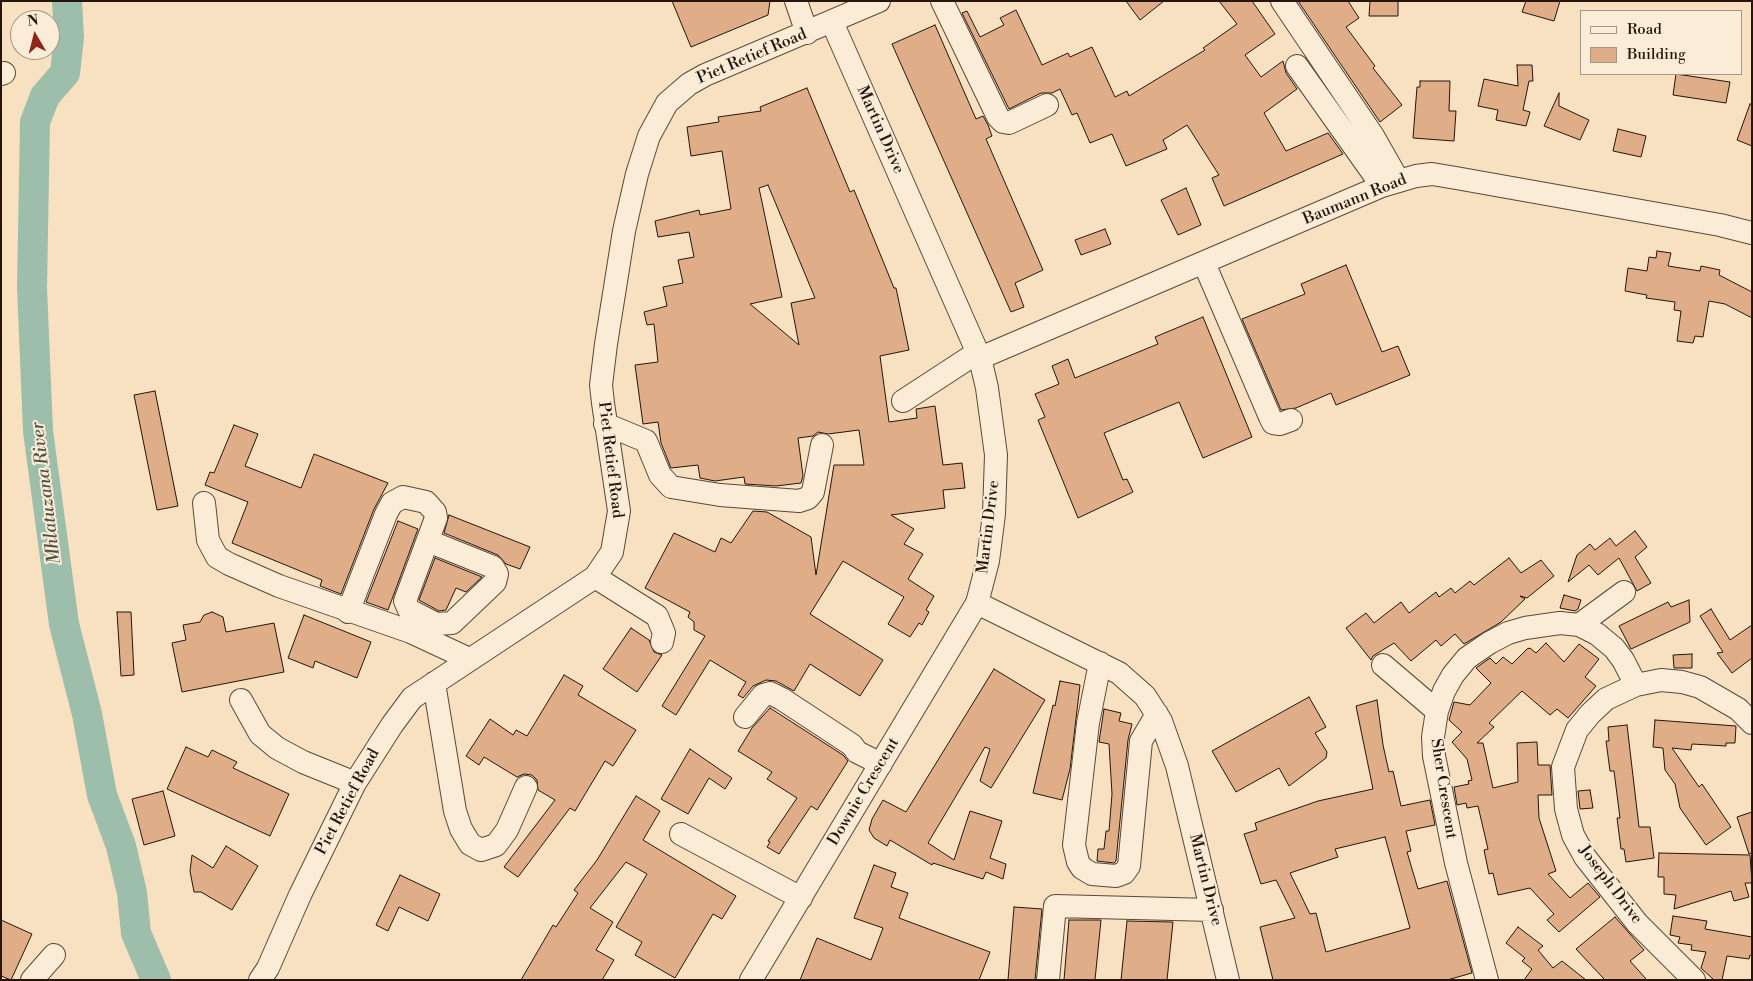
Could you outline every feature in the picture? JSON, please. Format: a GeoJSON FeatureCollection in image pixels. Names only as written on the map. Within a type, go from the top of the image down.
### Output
{"type":"FeatureCollection","features":[{"type":"Feature","properties":{"kind":"street"},"geometry":{"type":"LineString","coordinates":[[796,1],[807,33]]}},
{"type":"Feature","properties":{"kind":"street","name":"Piet Retief Road"},"geometry":{"type":"LineString","coordinates":[[260,980],[268,968],[300,895],[355,783],[392,725],[412,698],[595,577],[612,552],[619,523],[617,491],[605,424],[601,385],[624,231],[637,174],[658,119],[667,103],[689,84],[879,1]]}},
{"type":"Feature","properties":{"kind":"street"},"geometry":{"type":"LineString","coordinates":[[942,1],[998,117],[1004,122],[1009,123],[1047,105]]}},
{"type":"Feature","properties":{"kind":"street"},"geometry":{"type":"LineString","coordinates":[[1282,1],[1373,136],[1390,183]]}},
{"type":"Feature","properties":{"kind":"street","name":"Martin Drive"},"geometry":{"type":"LineString","coordinates":[[832,22],[979,355],[993,426],[996,482],[988,561],[977,603],[1119,673],[1144,696],[1157,714],[1177,766],[1228,980]]}},
{"type":"Feature","properties":{"kind":"street"},"geometry":{"type":"LineString","coordinates":[[1298,66],[1390,183]]}},
{"type":"Feature","properties":{"kind":"street","name":"Baumann Road"},"geometry":{"type":"LineString","coordinates":[[903,401],[979,355],[1204,263],[1390,183],[1432,174],[1720,225],[1752,233]]}},
{"type":"Feature","properties":{"kind":"street"},"geometry":{"type":"LineString","coordinates":[[1204,263],[1273,423],[1280,424],[1291,420]]}},
{"type":"Feature","properties":{"kind":"street"},"geometry":{"type":"LineString","coordinates":[[605,424],[646,441],[660,475],[672,488],[720,495],[799,501],[808,498],[813,492],[822,445]]}},
{"type":"Feature","properties":{"kind":"street"},"geometry":{"type":"LineString","coordinates":[[348,612],[392,503],[403,497],[426,502],[432,506],[436,518],[405,601],[409,610],[433,632],[469,659]]}},
{"type":"Feature","properties":{"kind":"street"},"geometry":{"type":"LineString","coordinates":[[204,503],[208,540],[218,557],[257,577],[348,612],[433,632],[452,623],[495,582],[497,574],[493,567],[428,541]]}},
{"type":"Feature","properties":{"kind":"street"},"geometry":{"type":"LineString","coordinates":[[595,577],[656,616],[664,633],[662,642]]}},
{"type":"Feature","properties":{"kind":"street"},"geometry":{"type":"LineString","coordinates":[[1579,625],[1624,592]]}},
{"type":"Feature","properties":{"kind":"street","name":"Downie Crescent"},"geometry":{"type":"LineString","coordinates":[[751,980],[977,603]]}},
{"type":"Feature","properties":{"kind":"street","name":"Sher Crescent"},"geometry":{"type":"LineString","coordinates":[[1487,980],[1456,863],[1434,756],[1433,737],[1437,711],[1453,675],[1467,658],[1508,633],[1539,625],[1579,625],[1597,634],[1614,648],[1636,685]]}},
{"type":"Feature","properties":{"kind":"street"},"geometry":{"type":"LineString","coordinates":[[1100,663],[1088,723],[1074,845],[1078,862],[1082,868],[1092,874],[1116,876],[1124,873],[1129,866],[1141,741],[1157,714]]}},
{"type":"Feature","properties":{"kind":"street"},"geometry":{"type":"LineString","coordinates":[[1383,666],[1437,711]]}},
{"type":"Feature","properties":{"kind":"street","name":"Joseph Drive"},"geometry":{"type":"LineString","coordinates":[[1694,980],[1637,923],[1585,857],[1573,835],[1566,809],[1563,767],[1577,730],[1590,714],[1606,699],[1636,685],[1661,680],[1691,684],[1720,697],[1738,709],[1752,723]]}},
{"type":"Feature","properties":{"kind":"street"},"geometry":{"type":"LineString","coordinates":[[434,683],[454,811],[460,829],[470,844],[481,850],[496,845],[507,830],[526,787]]}},
{"type":"Feature","properties":{"kind":"street"},"geometry":{"type":"LineString","coordinates":[[745,717],[762,695],[770,693],[852,745],[857,752],[881,764]]}},
{"type":"Feature","properties":{"kind":"street"},"geometry":{"type":"LineString","coordinates":[[241,700],[260,734],[277,748],[303,762],[355,783]]}},
{"type":"Feature","properties":{"kind":"street"},"geometry":{"type":"LineString","coordinates":[[681,834],[801,898]]}},
{"type":"Feature","properties":{"kind":"street"},"geometry":{"type":"LineString","coordinates":[[1048,980],[1055,906],[1212,910]]}},
{"type":"Feature","properties":{"kind":"street"},"geometry":{"type":"LineString","coordinates":[[32,980],[54,955]]}},
{"type":"Feature","properties":{"kind":"building"},"geometry":{"type":"Polygon","coordinates":[[[672,1],[770,1],[768,15],[691,47],[672,1]]]}},
{"type":"Feature","properties":{"kind":"building"},"geometry":{"type":"Polygon","coordinates":[[[1126,1],[1164,1],[1140,20],[1126,1]]]}},
{"type":"Feature","properties":{"kind":"building"},"geometry":{"type":"Polygon","coordinates":[[[1219,1],[1252,1],[1275,34],[1245,55],[1261,77],[1283,61],[1286,73],[1297,89],[1264,113],[1286,151],[1328,133],[1343,154],[1224,206],[1212,178],[1219,175],[1187,125],[1163,140],[1167,149],[1126,166],[1112,134],[1090,143],[1077,113],[1072,115],[1060,89],[1052,93],[1041,93],[1009,109],[962,13],[967,11],[980,37],[1004,25],[1000,18],[1016,10],[1042,65],[1068,53],[1070,57],[1092,47],[1115,97],[1127,91],[1129,96],[1205,50],[1203,48],[1237,24],[1219,1]]]}},
{"type":"Feature","properties":{"kind":"building"},"geometry":{"type":"Polygon","coordinates":[[[1298,1],[1348,1],[1359,18],[1346,27],[1375,66],[1373,68],[1402,105],[1380,122],[1298,1]]]}},
{"type":"Feature","properties":{"kind":"building"},"geometry":{"type":"Polygon","coordinates":[[[1370,1],[1398,1],[1398,16],[1369,16],[1370,1]]]}},
{"type":"Feature","properties":{"kind":"building"},"geometry":{"type":"Polygon","coordinates":[[[1526,1],[1560,1],[1554,21],[1522,12],[1526,1]]]}},
{"type":"Feature","properties":{"kind":"building"},"geometry":{"type":"Polygon","coordinates":[[[935,25],[976,119],[983,116],[988,125],[992,136],[986,139],[1043,270],[1015,283],[1024,307],[1011,312],[892,44],[935,25]]]}},
{"type":"Feature","properties":{"kind":"building"},"geometry":{"type":"Polygon","coordinates":[[[1517,65],[1532,65],[1533,81],[1529,81],[1523,110],[1530,112],[1526,126],[1496,120],[1498,110],[1478,106],[1484,79],[1518,86],[1517,65]]]}},
{"type":"Feature","properties":{"kind":"building"},"geometry":{"type":"Polygon","coordinates":[[[1676,75],[1730,82],[1726,103],[1673,95],[1676,75]]]}},
{"type":"Feature","properties":{"kind":"building"},"geometry":{"type":"Polygon","coordinates":[[[1420,81],[1450,81],[1449,111],[1456,111],[1454,141],[1413,138],[1417,87],[1420,87],[1420,81]]]}},
{"type":"Feature","properties":{"kind":"building"},"geometry":{"type":"Polygon","coordinates":[[[807,88],[850,192],[854,190],[894,288],[896,288],[909,350],[880,356],[889,422],[917,418],[916,409],[935,406],[943,465],[962,463],[965,488],[943,490],[945,508],[891,515],[914,529],[904,544],[923,554],[908,579],[934,596],[926,610],[929,612],[922,625],[919,623],[910,637],[888,624],[904,597],[843,561],[810,614],[883,660],[860,696],[810,664],[794,691],[776,681],[766,680],[753,686],[743,698],[738,695],[746,682],[710,660],[676,715],[662,706],[705,636],[694,630],[694,622],[688,617],[690,612],[645,588],[674,533],[715,552],[721,538],[731,543],[753,511],[767,512],[811,537],[816,575],[834,465],[864,465],[859,430],[828,434],[818,432],[813,436],[798,438],[803,476],[801,483],[776,486],[745,484],[744,477],[715,481],[700,478],[698,465],[671,468],[661,443],[658,422],[643,424],[635,365],[658,362],[654,324],[647,325],[644,312],[667,306],[663,287],[683,283],[678,260],[694,257],[689,232],[658,237],[655,221],[699,210],[700,215],[731,209],[722,151],[691,156],[687,127],[719,122],[718,117],[761,111],[760,107],[807,88]],[[768,185],[759,188],[782,297],[750,304],[799,345],[791,303],[815,298],[768,185]]]}},
{"type":"Feature","properties":{"kind":"building"},"geometry":{"type":"Polygon","coordinates":[[[1559,93],[1559,106],[1589,120],[1580,140],[1544,126],[1559,93]]]}},
{"type":"Feature","properties":{"kind":"building"},"geometry":{"type":"Polygon","coordinates":[[[1750,104],[1752,104],[1752,146],[1737,140],[1750,104]]]}},
{"type":"Feature","properties":{"kind":"building"},"geometry":{"type":"Polygon","coordinates":[[[1618,129],[1646,136],[1641,157],[1613,151],[1618,129]]]}},
{"type":"Feature","properties":{"kind":"building"},"geometry":{"type":"Polygon","coordinates":[[[1186,188],[1201,225],[1178,235],[1161,200],[1186,188]]]}},
{"type":"Feature","properties":{"kind":"building"},"geometry":{"type":"Polygon","coordinates":[[[1105,229],[1111,244],[1081,255],[1075,240],[1105,229]]]}},
{"type":"Feature","properties":{"kind":"building"},"geometry":{"type":"Polygon","coordinates":[[[1657,251],[1671,253],[1668,266],[1700,271],[1701,266],[1720,270],[1719,275],[1752,292],[1752,318],[1725,304],[1709,301],[1703,337],[1695,336],[1693,343],[1677,341],[1681,311],[1674,310],[1675,302],[1646,298],[1647,295],[1625,291],[1628,268],[1647,271],[1649,257],[1656,258],[1657,251]]]}},
{"type":"Feature","properties":{"kind":"building"},"geometry":{"type":"Polygon","coordinates":[[[1346,265],[1382,352],[1398,346],[1410,375],[1336,405],[1331,393],[1296,408],[1281,410],[1242,319],[1305,294],[1301,284],[1346,265]]]}},
{"type":"Feature","properties":{"kind":"building"},"geometry":{"type":"Polygon","coordinates":[[[1203,317],[1252,437],[1203,458],[1179,402],[1104,433],[1123,480],[1127,479],[1133,492],[1078,518],[1038,420],[1045,417],[1035,394],[1059,384],[1052,366],[1068,359],[1075,378],[1158,344],[1155,337],[1203,317]]]}},
{"type":"Feature","properties":{"kind":"building"},"geometry":{"type":"Polygon","coordinates":[[[155,391],[178,506],[157,510],[134,395],[155,391]]]}},
{"type":"Feature","properties":{"kind":"building"},"geometry":{"type":"Polygon","coordinates":[[[234,425],[258,434],[245,466],[301,488],[314,454],[388,483],[374,509],[341,594],[320,586],[322,580],[232,543],[248,502],[205,485],[210,472],[214,473],[234,425]]]}},
{"type":"Feature","properties":{"kind":"building"},"geometry":{"type":"Polygon","coordinates":[[[449,515],[530,547],[520,569],[506,564],[498,555],[444,533],[449,515]]]}},
{"type":"Feature","properties":{"kind":"building"},"geometry":{"type":"Polygon","coordinates":[[[398,521],[418,529],[388,610],[366,602],[398,521]]]}},
{"type":"Feature","properties":{"kind":"building"},"geometry":{"type":"Polygon","coordinates":[[[1635,531],[1647,547],[1635,557],[1651,583],[1637,591],[1619,558],[1598,575],[1589,565],[1568,582],[1577,555],[1590,544],[1595,550],[1610,538],[1616,546],[1635,531]]]}},
{"type":"Feature","properties":{"kind":"building"},"geometry":{"type":"Polygon","coordinates":[[[435,558],[482,577],[466,592],[456,588],[446,610],[439,611],[419,600],[435,558]]]}},
{"type":"Feature","properties":{"kind":"building"},"geometry":{"type":"Polygon","coordinates":[[[1509,558],[1521,573],[1541,560],[1554,576],[1527,598],[1520,596],[1525,599],[1501,622],[1464,644],[1455,634],[1441,646],[1436,640],[1411,661],[1394,643],[1373,656],[1371,660],[1346,628],[1366,613],[1374,623],[1401,602],[1409,613],[1436,592],[1439,597],[1451,588],[1455,593],[1470,581],[1474,585],[1509,558]]]}},
{"type":"Feature","properties":{"kind":"building"},"geometry":{"type":"Polygon","coordinates":[[[1564,595],[1581,600],[1578,609],[1575,611],[1560,608],[1564,595]]]}},
{"type":"Feature","properties":{"kind":"building"},"geometry":{"type":"Polygon","coordinates":[[[1689,600],[1690,622],[1631,649],[1619,626],[1668,602],[1671,607],[1689,600]]]}},
{"type":"Feature","properties":{"kind":"building"},"geometry":{"type":"Polygon","coordinates":[[[1711,609],[1730,640],[1752,625],[1752,658],[1732,673],[1717,653],[1723,652],[1700,616],[1711,609]]]}},
{"type":"Feature","properties":{"kind":"building"},"geometry":{"type":"Polygon","coordinates":[[[117,612],[131,612],[134,675],[121,676],[117,612]]]}},
{"type":"Feature","properties":{"kind":"building"},"geometry":{"type":"Polygon","coordinates":[[[212,612],[223,617],[226,632],[274,623],[284,672],[182,692],[172,643],[186,640],[183,625],[200,622],[204,615],[212,612]]]}},
{"type":"Feature","properties":{"kind":"building"},"geometry":{"type":"Polygon","coordinates":[[[304,615],[371,642],[357,678],[315,661],[313,668],[288,658],[304,615]]]}},
{"type":"Feature","properties":{"kind":"building"},"geometry":{"type":"Polygon","coordinates":[[[631,628],[649,640],[654,652],[662,655],[637,692],[603,669],[631,628]]]}},
{"type":"Feature","properties":{"kind":"building"},"geometry":{"type":"Polygon","coordinates":[[[1546,643],[1564,662],[1579,644],[1599,659],[1585,677],[1596,686],[1568,718],[1557,709],[1550,715],[1522,691],[1489,723],[1494,727],[1477,743],[1483,743],[1493,788],[1518,782],[1517,743],[1537,742],[1538,765],[1550,765],[1552,795],[1538,795],[1539,818],[1556,871],[1548,874],[1570,898],[1588,883],[1600,897],[1559,932],[1547,920],[1554,914],[1530,888],[1498,895],[1493,873],[1489,874],[1484,850],[1488,849],[1478,806],[1467,808],[1466,803],[1457,805],[1454,787],[1469,784],[1468,781],[1472,780],[1467,759],[1452,742],[1462,732],[1449,720],[1454,702],[1470,705],[1491,683],[1476,668],[1490,658],[1496,664],[1503,657],[1512,664],[1527,649],[1530,648],[1536,653],[1546,643]]]}},
{"type":"Feature","properties":{"kind":"building"},"geometry":{"type":"Polygon","coordinates":[[[1692,654],[1692,668],[1674,668],[1673,655],[1692,654]]]}},
{"type":"Feature","properties":{"kind":"building"},"geometry":{"type":"Polygon","coordinates":[[[994,669],[1045,700],[991,788],[980,781],[990,749],[985,747],[928,843],[954,860],[970,811],[1002,821],[990,858],[1006,864],[1003,879],[986,872],[983,879],[933,863],[932,865],[890,840],[887,846],[874,838],[869,830],[872,819],[883,800],[906,812],[994,669]]]}},
{"type":"Feature","properties":{"kind":"building"},"geometry":{"type":"Polygon","coordinates":[[[564,675],[583,686],[578,695],[636,730],[613,766],[605,761],[575,811],[570,808],[518,877],[504,867],[555,800],[538,790],[537,780],[532,775],[524,774],[517,777],[484,757],[479,765],[466,756],[490,719],[513,735],[516,730],[527,736],[564,675]]]}},
{"type":"Feature","properties":{"kind":"building"},"geometry":{"type":"Polygon","coordinates":[[[1060,681],[1080,685],[1070,769],[1062,800],[1033,793],[1060,681]]]}},
{"type":"Feature","properties":{"kind":"building"},"geometry":{"type":"Polygon","coordinates":[[[1309,697],[1326,727],[1315,733],[1327,752],[1326,758],[1289,786],[1279,768],[1236,792],[1212,751],[1309,697]]]}},
{"type":"Feature","properties":{"kind":"building"},"geometry":{"type":"Polygon","coordinates":[[[1377,700],[1389,772],[1393,771],[1401,806],[1430,800],[1435,825],[1406,831],[1411,851],[1407,852],[1418,889],[1447,881],[1472,973],[1447,980],[1273,980],[1260,927],[1295,918],[1276,880],[1261,884],[1244,834],[1257,830],[1255,823],[1318,801],[1373,789],[1356,706],[1377,700]],[[1385,837],[1335,849],[1338,857],[1290,873],[1310,914],[1316,913],[1326,952],[1410,928],[1385,837]]]}},
{"type":"Feature","properties":{"kind":"building"},"geometry":{"type":"Polygon","coordinates":[[[770,708],[843,755],[848,761],[817,810],[811,806],[779,854],[767,847],[770,842],[768,841],[797,798],[767,779],[772,772],[738,751],[752,728],[770,708]]]}},
{"type":"Feature","properties":{"kind":"building"},"geometry":{"type":"Polygon","coordinates":[[[1104,709],[1121,713],[1119,721],[1132,724],[1128,740],[1116,861],[1114,863],[1097,861],[1098,849],[1104,849],[1106,831],[1109,831],[1112,794],[1109,744],[1099,742],[1104,709]]]}},
{"type":"Feature","properties":{"kind":"building"},"geometry":{"type":"Polygon","coordinates":[[[1655,720],[1736,726],[1735,743],[1726,743],[1726,746],[1692,744],[1691,750],[1672,748],[1699,787],[1702,784],[1731,827],[1706,845],[1680,808],[1675,784],[1665,770],[1663,748],[1653,747],[1655,720]]]}},
{"type":"Feature","properties":{"kind":"building"},"geometry":{"type":"Polygon","coordinates":[[[1627,725],[1639,827],[1650,827],[1654,858],[1626,862],[1624,849],[1621,849],[1617,818],[1620,818],[1614,771],[1610,771],[1606,741],[1609,741],[1608,727],[1627,725]]]}},
{"type":"Feature","properties":{"kind":"building"},"geometry":{"type":"Polygon","coordinates":[[[186,747],[208,757],[212,750],[237,762],[233,768],[289,794],[270,836],[167,789],[186,747]]]}},
{"type":"Feature","properties":{"kind":"building"},"geometry":{"type":"Polygon","coordinates":[[[690,749],[732,778],[725,789],[709,778],[688,814],[661,799],[690,749]]]}},
{"type":"Feature","properties":{"kind":"building"},"geometry":{"type":"Polygon","coordinates":[[[1590,790],[1593,808],[1580,809],[1578,791],[1590,790]]]}},
{"type":"Feature","properties":{"kind":"building"},"geometry":{"type":"Polygon","coordinates":[[[163,791],[175,836],[144,845],[132,799],[163,791]]]}},
{"type":"Feature","properties":{"kind":"building"},"geometry":{"type":"Polygon","coordinates":[[[636,796],[660,811],[643,840],[736,896],[722,919],[713,914],[675,978],[635,955],[642,942],[616,927],[647,874],[626,862],[590,908],[613,922],[596,950],[614,960],[602,980],[521,980],[553,925],[556,927],[578,893],[574,890],[597,860],[636,796]]]}},
{"type":"Feature","properties":{"kind":"building"},"geometry":{"type":"Polygon","coordinates":[[[1752,812],[1752,853],[1749,854],[1737,817],[1752,812]]]}},
{"type":"Feature","properties":{"kind":"building"},"geometry":{"type":"Polygon","coordinates":[[[226,846],[258,866],[232,910],[201,892],[194,892],[190,871],[192,855],[213,868],[226,846]]]}},
{"type":"Feature","properties":{"kind":"building"},"geometry":{"type":"Polygon","coordinates":[[[1659,853],[1750,855],[1752,883],[1745,883],[1749,897],[1734,901],[1731,891],[1674,909],[1676,895],[1664,894],[1664,877],[1658,877],[1659,853]]]}},
{"type":"Feature","properties":{"kind":"building"},"geometry":{"type":"Polygon","coordinates":[[[874,865],[896,873],[891,887],[908,893],[899,918],[990,952],[979,980],[800,980],[817,938],[871,960],[883,928],[854,918],[874,865]]]}},
{"type":"Feature","properties":{"kind":"building"},"geometry":{"type":"Polygon","coordinates":[[[400,875],[440,894],[428,921],[399,907],[388,931],[376,925],[400,875]]]}},
{"type":"Feature","properties":{"kind":"building"},"geometry":{"type":"Polygon","coordinates":[[[1014,907],[1042,909],[1035,980],[1008,980],[1014,907]]]}},
{"type":"Feature","properties":{"kind":"building"},"geometry":{"type":"Polygon","coordinates":[[[1673,916],[1707,921],[1705,929],[1752,937],[1752,956],[1750,955],[1749,959],[1727,956],[1722,980],[1714,980],[1701,968],[1706,952],[1691,950],[1692,945],[1678,943],[1680,937],[1670,935],[1673,916]]]}},
{"type":"Feature","properties":{"kind":"building"},"geometry":{"type":"Polygon","coordinates":[[[1615,917],[1644,950],[1630,961],[1647,980],[1605,980],[1576,949],[1615,917]]]}},
{"type":"Feature","properties":{"kind":"building"},"geometry":{"type":"Polygon","coordinates":[[[1,920],[32,934],[11,980],[1,976],[1,920]]]}},
{"type":"Feature","properties":{"kind":"building"},"geometry":{"type":"Polygon","coordinates":[[[1069,920],[1101,920],[1095,980],[1064,980],[1069,920]]]}},
{"type":"Feature","properties":{"kind":"building"},"geometry":{"type":"Polygon","coordinates":[[[1127,921],[1173,922],[1167,980],[1121,980],[1127,921]]]}},
{"type":"Feature","properties":{"kind":"building"},"geometry":{"type":"Polygon","coordinates":[[[1518,927],[1543,946],[1538,950],[1553,968],[1562,961],[1586,980],[1524,980],[1532,969],[1522,961],[1525,958],[1506,943],[1518,927]]]}},
{"type":"Feature","properties":{"kind":"waterway","name":"Mhlatuzana River"},"geometry":{"type":"LineString","coordinates":[[67,1],[69,37],[65,73],[45,96],[35,122],[32,287],[38,431],[64,624],[87,714],[102,795],[121,846],[132,893],[136,933],[156,980]]}}]}
